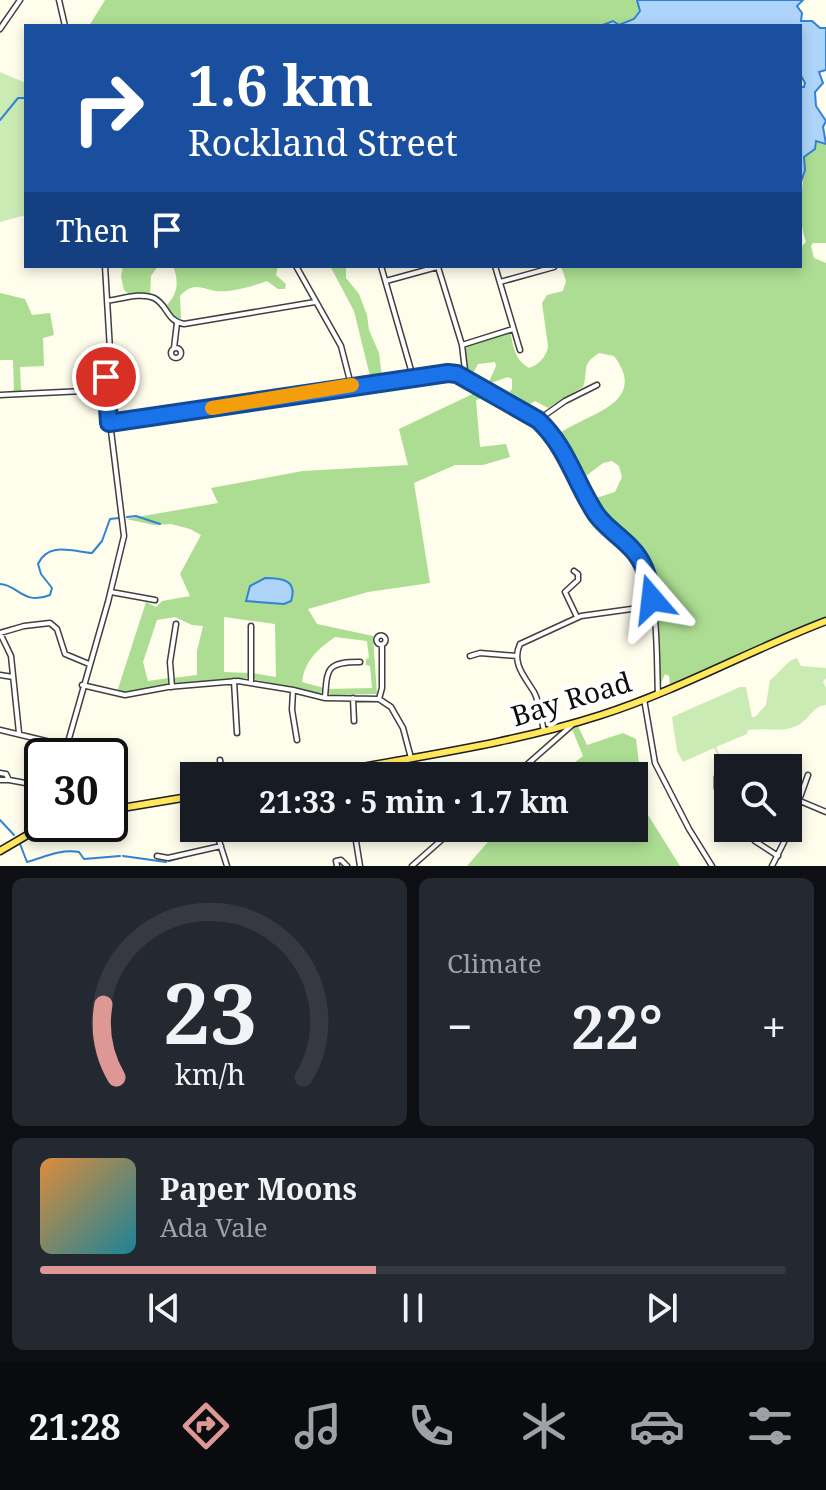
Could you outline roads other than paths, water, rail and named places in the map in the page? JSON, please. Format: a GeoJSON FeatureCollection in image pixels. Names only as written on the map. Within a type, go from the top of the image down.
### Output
{"type":"FeatureCollection","features":[{"type":"Feature","properties":{"kind":"main road","name":"Bay Road"},"geometry":{"type":"LineString","coordinates":[[390,762],[544,732],[574,723],[658,694],[826,621]]}},
{"type":"Feature","properties":{"kind":"main road"},"geometry":{"type":"LineString","coordinates":[[128,807],[180,798]]}},
{"type":"Feature","properties":{"kind":"main road"},"geometry":{"type":"LineString","coordinates":[[0,851],[24,837]]}},
{"type":"Feature","properties":{"kind":"street"},"geometry":{"type":"LineString","coordinates":[[0,29],[20,0]]}},
{"type":"Feature","properties":{"kind":"street"},"geometry":{"type":"LineString","coordinates":[[59,0],[65,24]]}},
{"type":"Feature","properties":{"kind":"street"},"geometry":{"type":"LineString","coordinates":[[69,738],[111,592],[124,532],[106,390],[110,350],[105,268]]}},
{"type":"Feature","properties":{"kind":"street"},"geometry":{"type":"LineString","coordinates":[[297,268],[341,346],[351,385]]}},
{"type":"Feature","properties":{"kind":"street"},"geometry":{"type":"LineString","coordinates":[[382,268],[413,377]]}},
{"type":"Feature","properties":{"kind":"street"},"geometry":{"type":"LineString","coordinates":[[386,281],[432,268]]}},
{"type":"Feature","properties":{"kind":"street"},"geometry":{"type":"LineString","coordinates":[[440,268],[462,345],[466,379]]}},
{"type":"Feature","properties":{"kind":"street"},"geometry":{"type":"LineString","coordinates":[[496,268],[520,350]]}},
{"type":"Feature","properties":{"kind":"street"},"geometry":{"type":"LineString","coordinates":[[500,282],[550,268]]}},
{"type":"Feature","properties":{"kind":"street"},"geometry":{"type":"LineString","coordinates":[[107,301],[150,297],[160,302],[170,318],[184,324],[315,302]]}},
{"type":"Feature","properties":{"kind":"street"},"geometry":{"type":"LineString","coordinates":[[174,349],[177,323]]}},
{"type":"Feature","properties":{"kind":"street"},"geometry":{"type":"LineString","coordinates":[[462,345],[513,329]]}},
{"type":"Feature","properties":{"kind":"street"},"geometry":{"type":"LineString","coordinates":[[109,423],[413,377],[448,373],[466,379],[538,420],[563,448],[597,514],[615,536],[638,556],[651,591],[658,694]]}},
{"type":"Feature","properties":{"kind":"street"},"geometry":{"type":"LineString","coordinates":[[538,420],[565,401],[597,385]]}},
{"type":"Feature","properties":{"kind":"street"},"geometry":{"type":"LineString","coordinates":[[0,395],[106,390]]}},
{"type":"Feature","properties":{"kind":"street"},"geometry":{"type":"LineString","coordinates":[[574,571],[578,574],[578,580],[565,592],[577,617]]}},
{"type":"Feature","properties":{"kind":"street"},"geometry":{"type":"LineString","coordinates":[[111,592],[155,600]]}},
{"type":"Feature","properties":{"kind":"street"},"geometry":{"type":"LineString","coordinates":[[544,732],[535,694],[521,673],[517,656],[524,641],[577,617],[653,606]]}},
{"type":"Feature","properties":{"kind":"street"},"geometry":{"type":"LineString","coordinates":[[19,733],[10,651],[0,633],[50,623],[57,629],[65,654],[89,664]]}},
{"type":"Feature","properties":{"kind":"street"},"geometry":{"type":"LineString","coordinates":[[172,687],[170,662],[176,624]]}},
{"type":"Feature","properties":{"kind":"street"},"geometry":{"type":"LineString","coordinates":[[251,626],[251,683]]}},
{"type":"Feature","properties":{"kind":"street"},"geometry":{"type":"LineString","coordinates":[[379,699],[382,645]]}},
{"type":"Feature","properties":{"kind":"street"},"geometry":{"type":"LineString","coordinates":[[470,656],[480,653],[517,656]]}},
{"type":"Feature","properties":{"kind":"street"},"geometry":{"type":"LineString","coordinates":[[325,698],[330,668],[339,663],[360,662]]}},
{"type":"Feature","properties":{"kind":"street"},"geometry":{"type":"LineString","coordinates":[[0,675],[14,677]]}},
{"type":"Feature","properties":{"kind":"street"},"geometry":{"type":"LineString","coordinates":[[82,685],[122,695],[234,681],[325,698],[379,699],[393,709],[405,730],[411,758]]}},
{"type":"Feature","properties":{"kind":"street"},"geometry":{"type":"LineString","coordinates":[[234,681],[237,733]]}},
{"type":"Feature","properties":{"kind":"street"},"geometry":{"type":"LineString","coordinates":[[293,690],[292,710],[297,740]]}},
{"type":"Feature","properties":{"kind":"street"},"geometry":{"type":"LineString","coordinates":[[353,698],[354,721]]}},
{"type":"Feature","properties":{"kind":"street"},"geometry":{"type":"LineString","coordinates":[[644,699],[655,763],[712,866]]}},
{"type":"Feature","properties":{"kind":"street"},"geometry":{"type":"LineString","coordinates":[[530,762],[574,723]]}},
{"type":"Feature","properties":{"kind":"street"},"geometry":{"type":"LineString","coordinates":[[0,730],[37,738]]}},
{"type":"Feature","properties":{"kind":"street"},"geometry":{"type":"LineString","coordinates":[[0,773],[6,774],[9,780]]}},
{"type":"Feature","properties":{"kind":"street"},"geometry":{"type":"LineString","coordinates":[[802,791],[808,775]]}},
{"type":"Feature","properties":{"kind":"street"},"geometry":{"type":"LineString","coordinates":[[0,780],[24,783]]}},
{"type":"Feature","properties":{"kind":"street"},"geometry":{"type":"LineString","coordinates":[[802,803],[826,812]]}},
{"type":"Feature","properties":{"kind":"street"},"geometry":{"type":"LineString","coordinates":[[220,842],[227,866]]}},
{"type":"Feature","properties":{"kind":"street"},"geometry":{"type":"LineString","coordinates":[[356,842],[360,866]]}},
{"type":"Feature","properties":{"kind":"street"},"geometry":{"type":"LineString","coordinates":[[412,866],[439,842]]}},
{"type":"Feature","properties":{"kind":"street"},"geometry":{"type":"LineString","coordinates":[[757,842],[778,856]]}},
{"type":"Feature","properties":{"kind":"street"},"geometry":{"type":"LineString","coordinates":[[772,866],[783,842]]}},
{"type":"Feature","properties":{"kind":"street"},"geometry":{"type":"LineString","coordinates":[[157,856],[168,858],[221,846]]}},
{"type":"Feature","properties":{"kind":"street"},"geometry":{"type":"LineString","coordinates":[[337,866],[338,860],[342,860],[345,866]]}},
{"type":"Feature","properties":{"kind":"water"},"geometry":{"type":"Polygon","coordinates":[[[637,0],[803,0],[797,6],[802,13],[801,21],[812,21],[820,28],[826,28],[826,70],[819,72],[823,83],[815,92],[816,106],[826,121],[823,127],[826,144],[816,141],[815,149],[804,157],[802,179],[802,87],[805,83],[802,78],[802,24],[622,24],[634,19],[640,11],[637,0]]]}},
{"type":"Feature","properties":{"kind":"water"},"geometry":{"type":"Polygon","coordinates":[[[265,578],[290,584],[293,594],[291,601],[284,604],[246,601],[250,586],[265,578]]]}},
{"type":"Feature","properties":{"kind":"waterway"},"geometry":{"type":"LineString","coordinates":[[0,120],[18,98],[24,98]]}},
{"type":"Feature","properties":{"kind":"waterway"},"geometry":{"type":"LineString","coordinates":[[127,517],[136,516],[160,524]]}},
{"type":"Feature","properties":{"kind":"waterway"},"geometry":{"type":"LineString","coordinates":[[0,584],[33,598],[50,595],[52,588],[41,574],[38,564],[42,557],[54,550],[92,553],[102,541],[110,519],[119,518]]}},
{"type":"Feature","properties":{"kind":"waterway"},"geometry":{"type":"LineString","coordinates":[[0,820],[14,835]]}},
{"type":"Feature","properties":{"kind":"waterway"},"geometry":{"type":"LineString","coordinates":[[20,844],[27,862],[65,852],[79,852],[84,859],[120,856]]}},
{"type":"Feature","properties":{"kind":"waterway"},"geometry":{"type":"LineString","coordinates":[[169,861],[198,853]]}},
{"type":"Feature","properties":{"kind":"waterway"},"geometry":{"type":"LineString","coordinates":[[123,856],[166,862]]}}]}
